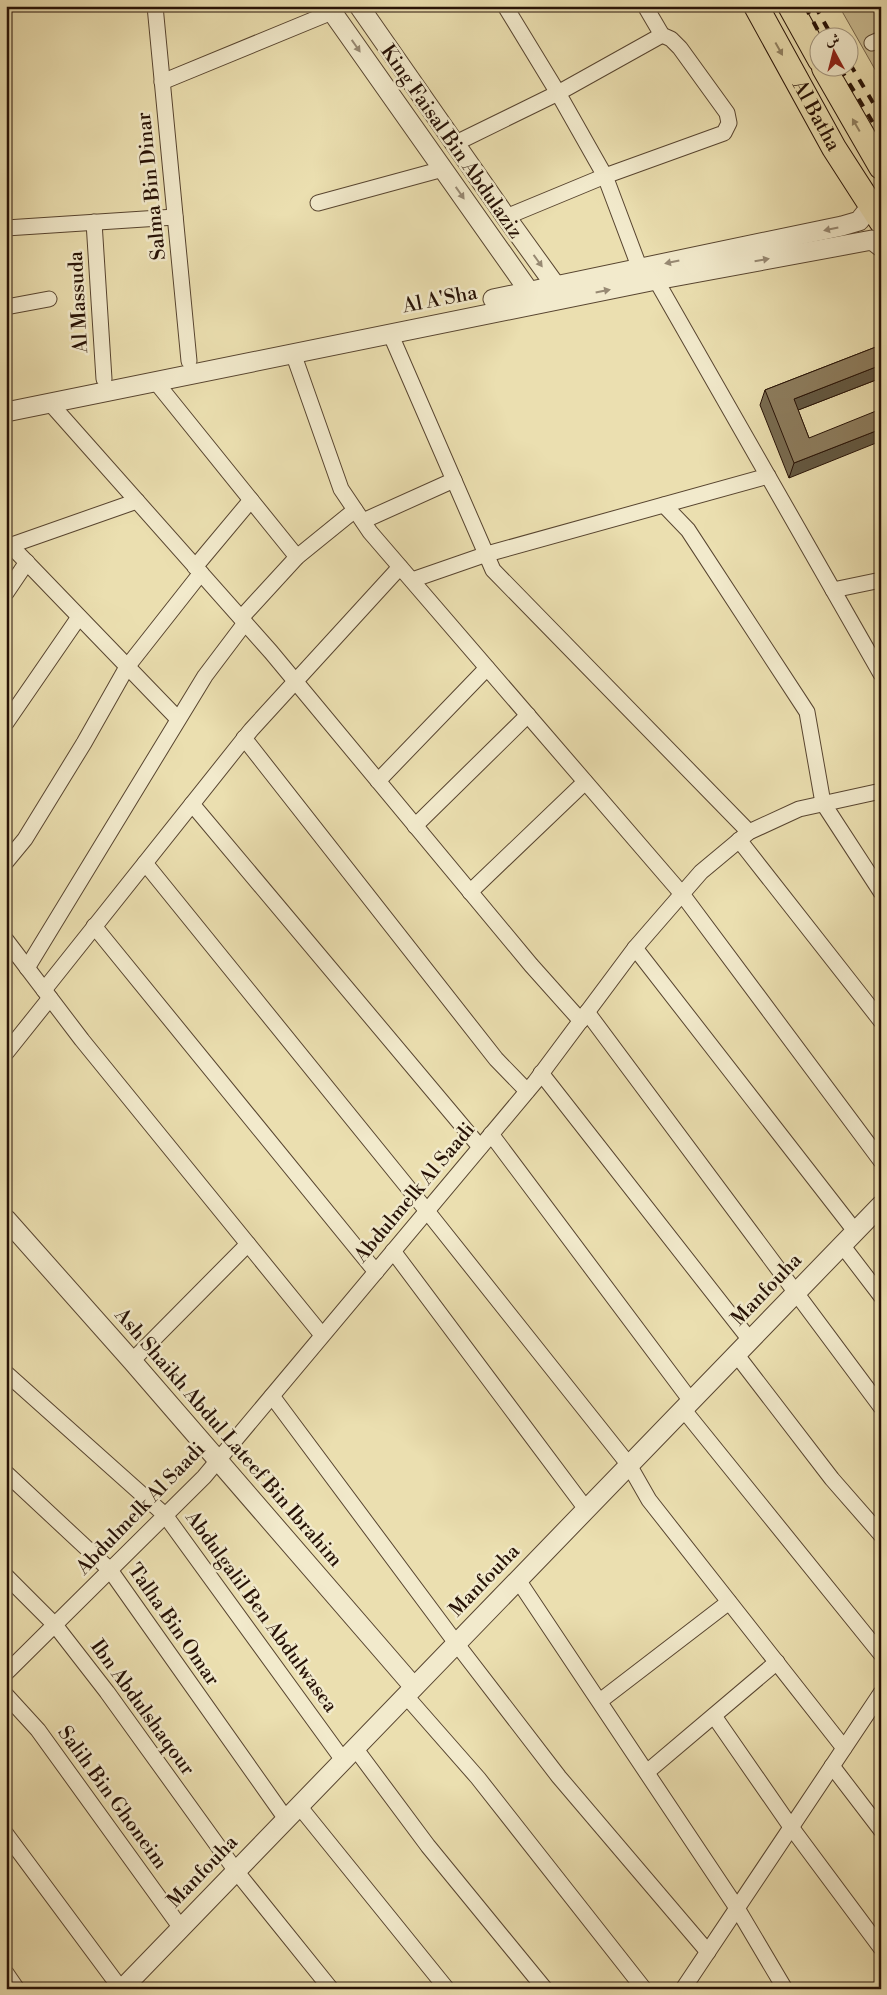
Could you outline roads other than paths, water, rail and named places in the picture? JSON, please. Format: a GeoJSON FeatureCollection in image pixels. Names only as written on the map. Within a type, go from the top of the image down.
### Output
{"type":"FeatureCollection","features":[{"type":"Feature","properties":{"kind":"main road","name":"Al Batha"},"geometry":{"type":"LineString","coordinates":[[756,6],[834,148],[876,214]]}},
{"type":"Feature","properties":{"kind":"main road","name":"Al Batha"},"geometry":{"type":"LineString","coordinates":[[790,6],[810,42]]}},
{"type":"Feature","properties":{"kind":"main road","name":"Al Batha"},"geometry":{"type":"LineString","coordinates":[[830,78],[881,167]]}},
{"type":"Feature","properties":{"kind":"street","name":"Salma Bin Dinar"},"geometry":{"type":"LineString","coordinates":[[155,6],[189,361]]}},
{"type":"Feature","properties":{"kind":"street","name":"King Faisal Bin Abdulaziz"},"geometry":{"type":"LineString","coordinates":[[359,6],[560,292]]}},
{"type":"Feature","properties":{"kind":"street"},"geometry":{"type":"LineString","coordinates":[[505,6],[558,93],[605,176],[640,269]]}},
{"type":"Feature","properties":{"kind":"street"},"geometry":{"type":"LineString","coordinates":[[506,217],[605,176],[724,133],[729,123],[727,113],[680,48],[671,39],[662,35],[645,6]]}},
{"type":"Feature","properties":{"kind":"street"},"geometry":{"type":"LineString","coordinates":[[162,82],[330,9]]}},
{"type":"Feature","properties":{"kind":"street","name":"King Faisal Bin Abdulaziz"},"geometry":{"type":"LineString","coordinates":[[330,9],[534,298]]}},
{"type":"Feature","properties":{"kind":"street"},"geometry":{"type":"LineString","coordinates":[[456,144],[558,93],[662,35]]}},
{"type":"Feature","properties":{"kind":"street"},"geometry":{"type":"LineString","coordinates":[[318,203],[443,169]]}},
{"type":"Feature","properties":{"kind":"street","name":"Al A'Sha"},"geometry":{"type":"LineString","coordinates":[[6,412],[390,333],[560,292],[640,269],[842,226],[876,214]]}},
{"type":"Feature","properties":{"kind":"street"},"geometry":{"type":"LineString","coordinates":[[6,228],[175,217]]}},
{"type":"Feature","properties":{"kind":"street","name":"Al Massuda"},"geometry":{"type":"LineString","coordinates":[[94,222],[104,379]]}},
{"type":"Feature","properties":{"kind":"street","name":"Al A'Sha"},"geometry":{"type":"LineString","coordinates":[[560,292],[656,280],[872,240],[881,247]]}},
{"type":"Feature","properties":{"kind":"street"},"geometry":{"type":"LineString","coordinates":[[656,280],[833,590],[876,656],[881,674]]}},
{"type":"Feature","properties":{"kind":"street","name":"Al A'Sha"},"geometry":{"type":"LineString","coordinates":[[6,398],[189,361],[534,298]]}},
{"type":"Feature","properties":{"kind":"street"},"geometry":{"type":"LineString","coordinates":[[6,307],[49,299]]}},
{"type":"Feature","properties":{"kind":"street"},"geometry":{"type":"LineString","coordinates":[[390,333],[493,570],[744,836],[881,1020]]}},
{"type":"Feature","properties":{"kind":"street"},"geometry":{"type":"LineString","coordinates":[[293,353],[341,489],[359,516],[400,567],[682,894],[881,1161]]}},
{"type":"Feature","properties":{"kind":"street"},"geometry":{"type":"LineString","coordinates":[[155,381],[297,557]]}},
{"type":"Feature","properties":{"kind":"street"},"geometry":{"type":"LineString","coordinates":[[50,402],[296,683],[531,965],[584,1016],[881,1407]]}},
{"type":"Feature","properties":{"kind":"street"},"geometry":{"type":"LineString","coordinates":[[412,580],[487,554],[768,476]]}},
{"type":"Feature","properties":{"kind":"street"},"geometry":{"type":"LineString","coordinates":[[27,968],[205,676],[243,621],[297,557],[359,516],[454,480]]}},
{"type":"Feature","properties":{"kind":"street"},"geometry":{"type":"LineString","coordinates":[[6,862],[25,839],[127,667],[251,500]]}},
{"type":"Feature","properties":{"kind":"street"},"geometry":{"type":"LineString","coordinates":[[137,501],[9,546],[27,562],[178,719]]}},
{"type":"Feature","properties":{"kind":"street"},"geometry":{"type":"LineString","coordinates":[[664,505],[688,530],[807,712],[823,803],[881,892]]}},
{"type":"Feature","properties":{"kind":"street"},"geometry":{"type":"LineString","coordinates":[[6,593],[27,562]]}},
{"type":"Feature","properties":{"kind":"street"},"geometry":{"type":"LineString","coordinates":[[6,1053],[94,926],[244,738],[400,567]]}},
{"type":"Feature","properties":{"kind":"street"},"geometry":{"type":"LineString","coordinates":[[833,590],[881,580]]}},
{"type":"Feature","properties":{"kind":"street"},"geometry":{"type":"LineString","coordinates":[[6,723],[79,617]]}},
{"type":"Feature","properties":{"kind":"street"},"geometry":{"type":"LineString","coordinates":[[378,781],[488,668]]}},
{"type":"Feature","properties":{"kind":"street"},"geometry":{"type":"LineString","coordinates":[[415,826],[528,715]]}},
{"type":"Feature","properties":{"kind":"street"},"geometry":{"type":"LineString","coordinates":[[244,738],[496,1059],[527,1091]]}},
{"type":"Feature","properties":{"kind":"street"},"geometry":{"type":"LineString","coordinates":[[470,892],[585,782]]}},
{"type":"Feature","properties":{"kind":"street","name":"Abdulmelk Al Saadi"},"geometry":{"type":"LineString","coordinates":[[6,1672],[218,1460],[527,1091],[635,948],[701,872],[744,836],[799,809],[881,790]]}},
{"type":"Feature","properties":{"kind":"street"},"geometry":{"type":"LineString","coordinates":[[192,804],[480,1147]]}},
{"type":"Feature","properties":{"kind":"street"},"geometry":{"type":"LineString","coordinates":[[145,863],[427,1210],[629,1465],[649,1500],[844,1748]]}},
{"type":"Feature","properties":{"kind":"street"},"geometry":{"type":"LineString","coordinates":[[94,926],[376,1272]]}},
{"type":"Feature","properties":{"kind":"street"},"geometry":{"type":"LineString","coordinates":[[6,940],[82,1040],[322,1335]]}},
{"type":"Feature","properties":{"kind":"street"},"geometry":{"type":"LineString","coordinates":[[635,948],[855,1231]]}},
{"type":"Feature","properties":{"kind":"street"},"geometry":{"type":"LineString","coordinates":[[541,1073],[750,1340]]}},
{"type":"Feature","properties":{"kind":"street"},"geometry":{"type":"LineString","coordinates":[[491,1134],[687,1405],[881,1654]]}},
{"type":"Feature","properties":{"kind":"street","name":"Manfouha"},"geometry":{"type":"LineString","coordinates":[[121,1989],[881,1205]]}},
{"type":"Feature","properties":{"kind":"street","name":"Ash Shaikh Abdul Lateef Bin Ibrahim"},"geometry":{"type":"LineString","coordinates":[[6,1219],[218,1460],[410,1691]]}},
{"type":"Feature","properties":{"kind":"street"},"geometry":{"type":"LineString","coordinates":[[132,1361],[248,1244]]}},
{"type":"Feature","properties":{"kind":"street"},"geometry":{"type":"LineString","coordinates":[[842,1245],[881,1296]]}},
{"type":"Feature","properties":{"kind":"street"},"geometry":{"type":"LineString","coordinates":[[393,1252],[586,1509]]}},
{"type":"Feature","properties":{"kind":"street"},"geometry":{"type":"LineString","coordinates":[[736,1354],[832,1479],[881,1535]]}},
{"type":"Feature","properties":{"kind":"street","name":"Abdulgalil Ben Abdulwasea"},"geometry":{"type":"LineString","coordinates":[[6,1373],[165,1515],[349,1754],[428,1846],[545,1989]]}},
{"type":"Feature","properties":{"kind":"street"},"geometry":{"type":"LineString","coordinates":[[272,1396],[456,1644],[559,1776],[708,1952]]}},
{"type":"Feature","properties":{"kind":"street","name":"Talha Bin Omar"},"geometry":{"type":"LineString","coordinates":[[6,1472],[110,1570],[292,1812],[447,1989]]}},
{"type":"Feature","properties":{"kind":"street","name":"Ibn Abdulshaqour"},"geometry":{"type":"LineString","coordinates":[[6,1576],[55,1624],[236,1871],[331,1989]]}},
{"type":"Feature","properties":{"kind":"street"},"geometry":{"type":"LineString","coordinates":[[518,1580],[737,1908],[785,1989]]}},
{"type":"Feature","properties":{"kind":"street"},"geometry":{"type":"LineString","coordinates":[[600,1701],[729,1602]]}},
{"type":"Feature","properties":{"kind":"street"},"geometry":{"type":"LineString","coordinates":[[647,1772],[777,1662]]}},
{"type":"Feature","properties":{"kind":"street"},"geometry":{"type":"LineString","coordinates":[[410,1691],[644,1989]]}},
{"type":"Feature","properties":{"kind":"street","name":"Salih Bin Ghoneim"},"geometry":{"type":"LineString","coordinates":[[6,1694],[38,1730],[181,1928]]}},
{"type":"Feature","properties":{"kind":"street"},"geometry":{"type":"LineString","coordinates":[[683,1989],[844,1748],[879,1702]]}},
{"type":"Feature","properties":{"kind":"street"},"geometry":{"type":"LineString","coordinates":[[714,1716],[791,1827],[881,1948]]}},
{"type":"Feature","properties":{"kind":"street"},"geometry":{"type":"LineString","coordinates":[[832,1766],[881,1830]]}},
{"type":"Feature","properties":{"kind":"street"},"geometry":{"type":"LineString","coordinates":[[6,1834],[121,1989]]}},
{"type":"Feature","properties":{"kind":"street"},"geometry":{"type":"LineString","coordinates":[[6,1973],[17,1989]]}},
{"type":"Feature","properties":{"kind":"railway"},"geometry":{"type":"LineString","coordinates":[[805,6],[817,28]]}},
{"type":"Feature","properties":{"kind":"railway"},"geometry":{"type":"LineString","coordinates":[[815,6],[827,28]]}},
{"type":"Feature","properties":{"kind":"railway"},"geometry":{"type":"LineString","coordinates":[[846,78],[881,136]]}},
{"type":"Feature","properties":{"kind":"railway"},"geometry":{"type":"LineString","coordinates":[[858,78],[881,116]]}}]}
